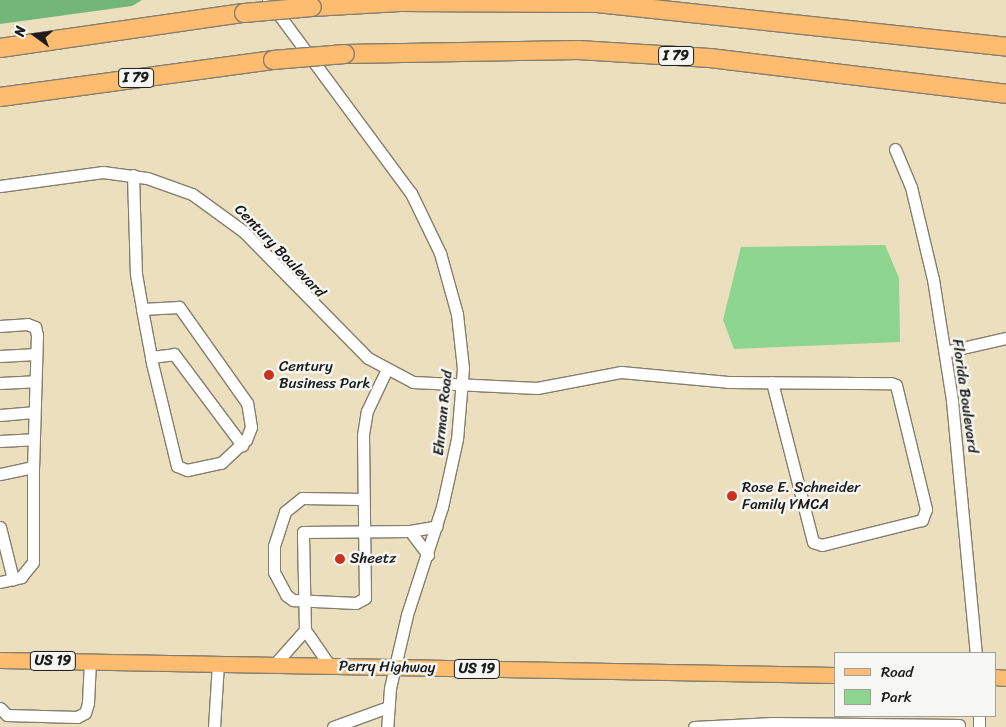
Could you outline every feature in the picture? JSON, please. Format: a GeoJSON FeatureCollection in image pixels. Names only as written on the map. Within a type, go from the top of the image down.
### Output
{"type":"FeatureCollection","features":[{"type":"Feature","properties":{"kind":"highway"},"geometry":{"type":"LineString","coordinates":[[0,48],[244,13],[312,7],[598,3],[1006,47]]}},
{"type":"Feature","properties":{"kind":"highway","name":"I 79"},"geometry":{"type":"LineString","coordinates":[[0,97],[273,60],[345,54],[578,50],[710,58],[1006,94]]}},
{"type":"Feature","properties":{"kind":"main road","name":"Perry Highway"},"geometry":{"type":"LineString","coordinates":[[0,660],[834,675]]}},
{"type":"Feature","properties":{"kind":"street","name":"Ehrman Road"},"geometry":{"type":"LineString","coordinates":[[268,0],[420,209],[454,299],[462,387],[457,439],[437,526],[395,667],[388,707],[387,727]]}},
{"type":"Feature","properties":{"kind":"street","name":"Florida Boulevard"},"geometry":{"type":"LineString","coordinates":[[895,149],[911,187],[928,253],[945,352],[969,549],[976,652]]}},
{"type":"Feature","properties":{"kind":"street","name":"Century Boulevard"},"geometry":{"type":"LineString","coordinates":[[0,186],[88,172],[133,175],[177,187],[219,210],[311,305],[386,371],[414,382],[462,387],[546,388],[621,372],[772,382],[896,384],[926,509],[922,520],[822,545],[813,542],[772,382]]}},
{"type":"Feature","properties":{"kind":"street"},"geometry":{"type":"LineString","coordinates":[[133,175],[136,274],[142,309],[151,357],[177,466],[187,470],[221,463],[242,445],[251,428],[247,403],[184,315],[170,305],[142,309]]}},
{"type":"Feature","properties":{"kind":"street"},"geometry":{"type":"LineString","coordinates":[[0,326],[36,327],[33,412],[34,556],[29,571],[0,582]]}},
{"type":"Feature","properties":{"kind":"street"},"geometry":{"type":"LineString","coordinates":[[945,352],[1006,338]]}},
{"type":"Feature","properties":{"kind":"street"},"geometry":{"type":"LineString","coordinates":[[0,356],[36,354]]}},
{"type":"Feature","properties":{"kind":"street"},"geometry":{"type":"LineString","coordinates":[[151,357],[174,354],[242,445]]}},
{"type":"Feature","properties":{"kind":"street"},"geometry":{"type":"LineString","coordinates":[[362,499],[302,498],[286,512],[274,546],[274,572],[286,595],[304,601],[356,603],[364,598],[365,529],[362,499],[366,419],[386,371]]}},
{"type":"Feature","properties":{"kind":"street"},"geometry":{"type":"LineString","coordinates":[[0,383],[34,381]]}},
{"type":"Feature","properties":{"kind":"street"},"geometry":{"type":"LineString","coordinates":[[0,414],[33,412]]}},
{"type":"Feature","properties":{"kind":"street"},"geometry":{"type":"LineString","coordinates":[[0,441],[33,439]]}},
{"type":"Feature","properties":{"kind":"street"},"geometry":{"type":"LineString","coordinates":[[0,474],[33,467]]}},
{"type":"Feature","properties":{"kind":"street"},"geometry":{"type":"LineString","coordinates":[[0,526],[13,578]]}},
{"type":"Feature","properties":{"kind":"street"},"geometry":{"type":"LineString","coordinates":[[330,666],[305,630],[303,532],[365,529],[410,531],[437,526]]}},
{"type":"Feature","properties":{"kind":"street"},"geometry":{"type":"LineString","coordinates":[[410,531],[428,555]]}},
{"type":"Feature","properties":{"kind":"street"},"geometry":{"type":"LineString","coordinates":[[274,665],[305,630]]}},
{"type":"Feature","properties":{"kind":"street"},"geometry":{"type":"LineString","coordinates":[[8,727],[4,712],[77,717],[85,713],[90,662]]}},
{"type":"Feature","properties":{"kind":"street"},"geometry":{"type":"LineString","coordinates":[[214,727],[218,664]]}},
{"type":"Feature","properties":{"kind":"street"},"geometry":{"type":"LineString","coordinates":[[333,727],[388,707]]}},
{"type":"Feature","properties":{"kind":"street"},"geometry":{"type":"LineString","coordinates":[[694,727],[958,724]]}},
{"type":"Feature","properties":{"kind":"green space"},"geometry":{"type":"Polygon","coordinates":[[[0,0],[142,0],[132,6],[0,24],[0,0]]]}},
{"type":"Feature","properties":{"kind":"green space"},"geometry":{"type":"Polygon","coordinates":[[[885,245],[899,278],[900,342],[734,349],[723,320],[741,247],[885,245]]]}},
{"type":"Feature","properties":{"kind":"place","name":"Century Business Park"},"geometry":{"type":"Point","coordinates":[269,375]}},
{"type":"Feature","properties":{"kind":"place","name":"Rose E. Schneider Family YMCA"},"geometry":{"type":"Point","coordinates":[732,496]}},
{"type":"Feature","properties":{"kind":"place","name":"Sheetz"},"geometry":{"type":"Point","coordinates":[340,559]}}]}
